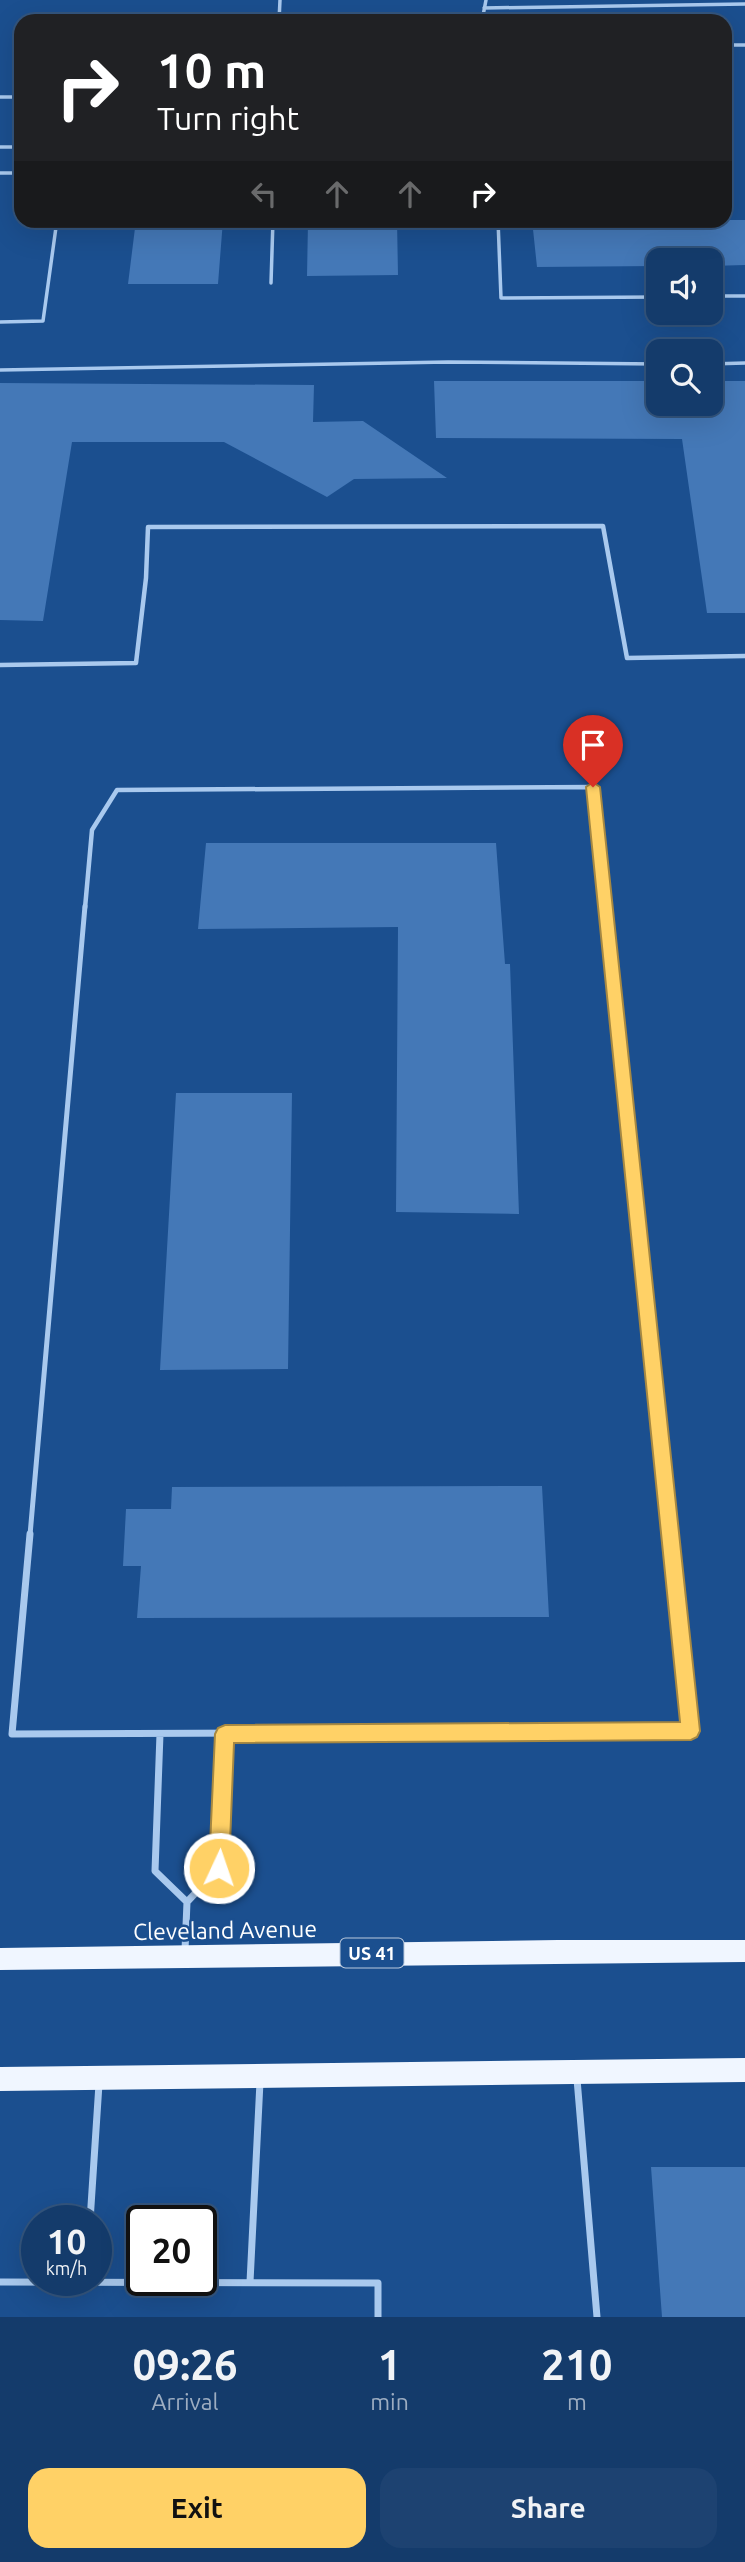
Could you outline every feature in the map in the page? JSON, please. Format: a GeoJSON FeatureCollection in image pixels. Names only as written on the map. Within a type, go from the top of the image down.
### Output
{"type":"FeatureCollection","features":[{"type":"Feature","properties":{"kind":"main road","name":"Cleveland Avenue"},"geometry":{"type":"LineString","coordinates":[[0,1959],[745,1951]]}},
{"type":"Feature","properties":{"kind":"main road"},"geometry":{"type":"LineString","coordinates":[[0,2079],[745,2070]]}},
{"type":"Feature","properties":{"kind":"lane"},"geometry":{"type":"LineString","coordinates":[[483,14],[486,0]]}},
{"type":"Feature","properties":{"kind":"lane"},"geometry":{"type":"LineString","coordinates":[[484,8],[745,4]]}},
{"type":"Feature","properties":{"kind":"lane"},"geometry":{"type":"LineString","coordinates":[[0,322],[43,321],[56,228]]}},
{"type":"Feature","properties":{"kind":"lane"},"geometry":{"type":"LineString","coordinates":[[271,283],[273,228]]}},
{"type":"Feature","properties":{"kind":"lane"},"geometry":{"type":"LineString","coordinates":[[498,228],[501,298],[646,296]]}},
{"type":"Feature","properties":{"kind":"lane"},"geometry":{"type":"LineString","coordinates":[[723,296],[745,296]]}},
{"type":"Feature","properties":{"kind":"lane"},"geometry":{"type":"LineString","coordinates":[[0,370],[448,362],[646,364]]}},
{"type":"Feature","properties":{"kind":"lane"},"geometry":{"type":"LineString","coordinates":[[723,364],[745,363]]}},
{"type":"Feature","properties":{"kind":"lane"},"geometry":{"type":"LineString","coordinates":[[0,665],[136,663],[146,578],[148,527],[603,526],[626,658],[745,656]]}},
{"type":"Feature","properties":{"kind":"lane"},"geometry":{"type":"LineString","coordinates":[[593,787],[691,1731],[225,1734],[12,1734],[92,830],[117,790],[593,787]]}},
{"type":"Feature","properties":{"kind":"lane"},"geometry":{"type":"LineString","coordinates":[[160,1734],[155,1871],[187,1902]]}},
{"type":"Feature","properties":{"kind":"lane"},"geometry":{"type":"LineString","coordinates":[[185,1956],[187,1902],[219,1868],[225,1734]]}},
{"type":"Feature","properties":{"kind":"lane"},"geometry":{"type":"LineString","coordinates":[[576,2072],[597,2317]]}},
{"type":"Feature","properties":{"kind":"lane"},"geometry":{"type":"LineString","coordinates":[[250,2282],[260,2075]]}},
{"type":"Feature","properties":{"kind":"lane"},"geometry":{"type":"LineString","coordinates":[[91,2205],[100,2077]]}},
{"type":"Feature","properties":{"kind":"lane"},"geometry":{"type":"LineString","coordinates":[[112,2281],[378,2283],[378,2317]]}},
{"type":"Feature","properties":{"kind":"lane"},"geometry":{"type":"LineString","coordinates":[[0,2282],[21,2282]]}},
{"type":"Feature","properties":{"kind":"building"},"geometry":{"type":"Polygon","coordinates":[[[732,220],[745,220],[745,265],[723,266],[723,248],[646,248],[646,266],[537,267],[533,228],[732,228],[732,220]]]}},
{"type":"Feature","properties":{"kind":"building"},"geometry":{"type":"Polygon","coordinates":[[[135,228],[222,228],[218,284],[128,284],[135,228]]]}},
{"type":"Feature","properties":{"kind":"building"},"geometry":{"type":"Polygon","coordinates":[[[308,228],[397,228],[398,275],[307,276],[308,228]]]}},
{"type":"Feature","properties":{"kind":"building"},"geometry":{"type":"Polygon","coordinates":[[[434,381],[646,381],[646,416],[723,416],[723,381],[745,381],[745,613],[707,613],[682,439],[436,438],[434,381]]]}},
{"type":"Feature","properties":{"kind":"building"},"geometry":{"type":"Polygon","coordinates":[[[0,383],[314,385],[313,422],[363,421],[447,478],[354,479],[327,497],[224,442],[72,442],[43,621],[0,620],[0,383]]]}},
{"type":"Feature","properties":{"kind":"building"},"geometry":{"type":"Polygon","coordinates":[[[206,843],[496,843],[505,964],[510,964],[519,1214],[396,1212],[398,927],[198,929],[206,843]]]}},
{"type":"Feature","properties":{"kind":"building"},"geometry":{"type":"Polygon","coordinates":[[[176,1093],[292,1093],[288,1369],[160,1370],[176,1093]]]}},
{"type":"Feature","properties":{"kind":"building"},"geometry":{"type":"Polygon","coordinates":[[[542,1486],[549,1617],[137,1618],[141,1566],[123,1566],[126,1509],[171,1509],[172,1487],[542,1486]]]}},
{"type":"Feature","properties":{"kind":"building"},"geometry":{"type":"Polygon","coordinates":[[[651,2167],[745,2167],[745,2317],[662,2317],[651,2167]]]}},
{"type":"Feature","properties":{"kind":"route"},"geometry":{"type":"LineString","coordinates":[[219,1868],[225,1734],[691,1731],[593,787]]}}]}
